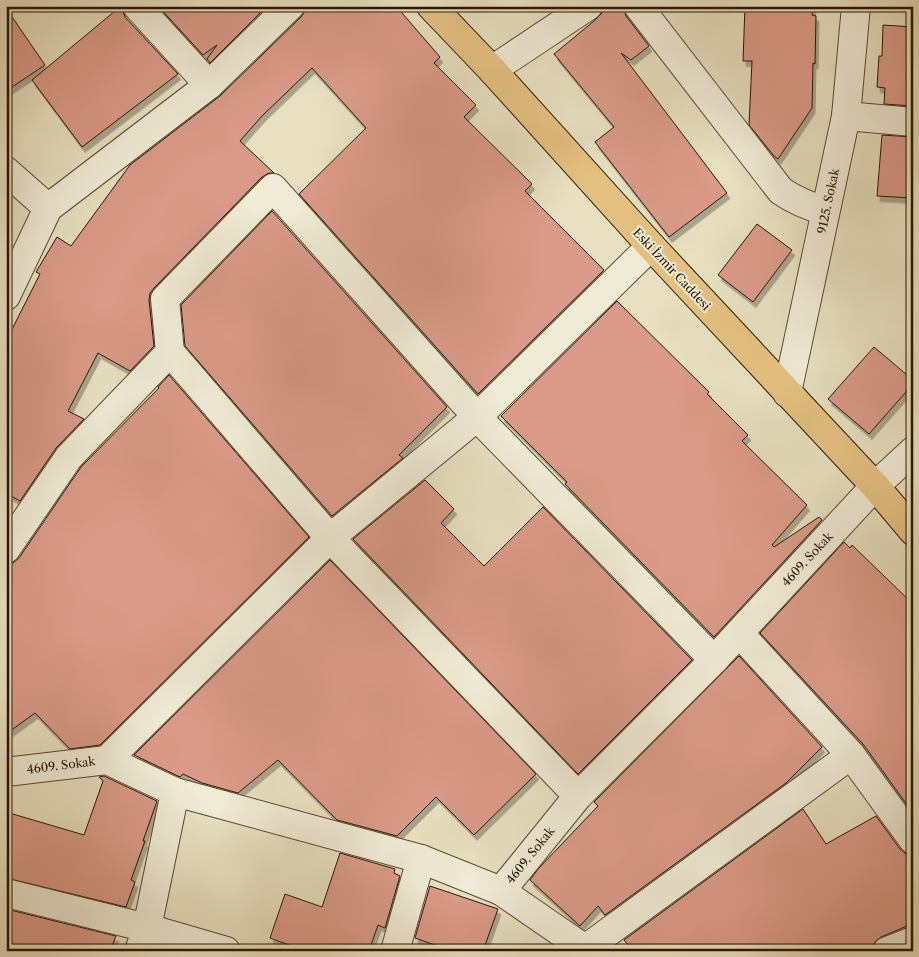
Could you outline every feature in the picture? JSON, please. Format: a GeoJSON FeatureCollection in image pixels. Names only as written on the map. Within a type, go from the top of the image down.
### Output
{"type":"FeatureCollection","features":[{"type":"Feature","properties":{"kind":"main road","name":"Eski İzmir Caddesi"},"geometry":{"type":"LineString","coordinates":[[431,6],[492,70],[650,246],[875,486],[913,531]]}},
{"type":"Feature","properties":{"kind":"street"},"geometry":{"type":"LineString","coordinates":[[138,6],[209,85]]}},
{"type":"Feature","properties":{"kind":"street"},"geometry":{"type":"LineString","coordinates":[[6,296],[48,208],[209,85],[290,6]]}},
{"type":"Feature","properties":{"kind":"street"},"geometry":{"type":"LineString","coordinates":[[492,70],[588,6]]}},
{"type":"Feature","properties":{"kind":"street"},"geometry":{"type":"LineString","coordinates":[[638,6],[781,191],[806,206],[825,211]]}},
{"type":"Feature","properties":{"kind":"street","name":"9125. Sokak"},"geometry":{"type":"LineString","coordinates":[[787,393],[846,116],[856,6]]}},
{"type":"Feature","properties":{"kind":"street"},"geometry":{"type":"LineString","coordinates":[[846,116],[913,122]]}},
{"type":"Feature","properties":{"kind":"street"},"geometry":{"type":"LineString","coordinates":[[6,171],[48,208]]}},
{"type":"Feature","properties":{"kind":"street"},"geometry":{"type":"LineString","coordinates":[[578,796],[330,538],[170,352],[165,299],[273,188],[477,417],[714,660]]}},
{"type":"Feature","properties":{"kind":"street"},"geometry":{"type":"LineString","coordinates":[[107,760],[330,538],[477,417],[650,246]]}},
{"type":"Feature","properties":{"kind":"street"},"geometry":{"type":"LineString","coordinates":[[6,550],[69,457],[170,352]]}},
{"type":"Feature","properties":{"kind":"street","name":"4609. Sokak"},"geometry":{"type":"LineString","coordinates":[[6,772],[107,760],[175,792],[421,859],[500,892],[578,796],[714,660],[875,486],[913,451]]}},
{"type":"Feature","properties":{"kind":"street"},"geometry":{"type":"LineString","coordinates":[[739,633],[851,755],[913,840]]}},
{"type":"Feature","properties":{"kind":"street"},"geometry":{"type":"LineString","coordinates":[[500,892],[588,950],[851,755]]}},
{"type":"Feature","properties":{"kind":"street"},"geometry":{"type":"LineString","coordinates":[[143,939],[175,792]]}},
{"type":"Feature","properties":{"kind":"street"},"geometry":{"type":"LineString","coordinates":[[395,951],[421,859]]}},
{"type":"Feature","properties":{"kind":"street"},"geometry":{"type":"LineString","coordinates":[[6,893],[143,939],[226,951]]}},
{"type":"Feature","properties":{"kind":"street"},"geometry":{"type":"LineString","coordinates":[[887,951],[913,941]]}},
{"type":"Feature","properties":{"kind":"building"},"geometry":{"type":"Polygon","coordinates":[[[121,6],[125,17],[178,74],[82,147],[32,80],[121,6]]]}},
{"type":"Feature","properties":{"kind":"building"},"geometry":{"type":"Polygon","coordinates":[[[158,6],[267,6],[210,63],[207,59],[217,45],[203,55],[158,6]]]}},
{"type":"Feature","properties":{"kind":"building"},"geometry":{"type":"Polygon","coordinates":[[[305,6],[396,6],[440,57],[434,63],[476,105],[464,117],[532,184],[525,191],[604,270],[478,394],[299,194],[366,128],[312,68],[262,116],[240,141],[274,173],[269,173],[262,177],[150,293],[149,300],[154,346],[130,371],[98,353],[68,411],[84,419],[56,448],[20,501],[6,493],[6,341],[40,274],[36,272],[57,237],[71,246],[130,165],[220,96],[301,17],[305,11],[305,6]]]}},
{"type":"Feature","properties":{"kind":"building"},"geometry":{"type":"Polygon","coordinates":[[[603,6],[623,6],[626,16],[649,46],[631,60],[621,53],[727,193],[669,237],[595,142],[614,127],[554,54],[594,21],[602,13],[603,6]]]}},
{"type":"Feature","properties":{"kind":"building"},"geometry":{"type":"Polygon","coordinates":[[[745,6],[813,6],[812,15],[816,16],[812,108],[778,159],[749,125],[752,61],[743,61],[745,6]]]}},
{"type":"Feature","properties":{"kind":"building"},"geometry":{"type":"Polygon","coordinates":[[[6,8],[45,65],[6,91],[6,8]]]}},
{"type":"Feature","properties":{"kind":"building"},"geometry":{"type":"Polygon","coordinates":[[[883,25],[913,27],[913,106],[884,104],[885,88],[877,87],[879,56],[882,56],[883,25]]]}},
{"type":"Feature","properties":{"kind":"building"},"geometry":{"type":"Polygon","coordinates":[[[882,135],[913,137],[913,198],[877,196],[882,135]]]}},
{"type":"Feature","properties":{"kind":"building"},"geometry":{"type":"Polygon","coordinates":[[[272,211],[447,407],[399,455],[403,458],[332,516],[185,346],[181,305],[272,211]]]}},
{"type":"Feature","properties":{"kind":"building"},"geometry":{"type":"Polygon","coordinates":[[[757,224],[792,250],[753,302],[718,275],[757,224]]]}},
{"type":"Feature","properties":{"kind":"building"},"geometry":{"type":"Polygon","coordinates":[[[617,301],[709,392],[707,394],[748,435],[742,441],[807,505],[772,545],[774,547],[819,517],[822,520],[714,637],[565,484],[567,482],[501,416],[617,301]]]}},
{"type":"Feature","properties":{"kind":"building"},"geometry":{"type":"Polygon","coordinates":[[[874,347],[913,380],[913,384],[869,434],[828,399],[874,347]]]}},
{"type":"Feature","properties":{"kind":"building"},"geometry":{"type":"Polygon","coordinates":[[[169,375],[309,537],[100,745],[70,749],[35,713],[6,734],[6,564],[13,563],[19,558],[81,467],[159,388],[169,375]]]}},
{"type":"Feature","properties":{"kind":"building"},"geometry":{"type":"Polygon","coordinates":[[[425,480],[454,509],[441,523],[484,566],[543,507],[692,660],[578,774],[353,539],[425,480]]]}},
{"type":"Feature","properties":{"kind":"building"},"geometry":{"type":"Polygon","coordinates":[[[844,542],[850,548],[852,545],[913,604],[913,813],[863,744],[760,633],[844,542]]]}},
{"type":"Feature","properties":{"kind":"building"},"geometry":{"type":"Polygon","coordinates":[[[330,560],[536,774],[474,835],[436,797],[397,836],[337,820],[278,760],[238,793],[202,783],[183,774],[180,777],[134,755],[330,560]]]}},
{"type":"Feature","properties":{"kind":"building"},"geometry":{"type":"Polygon","coordinates":[[[739,656],[822,747],[786,783],[605,915],[598,906],[580,926],[530,880],[598,806],[594,802],[739,656]]]}},
{"type":"Feature","properties":{"kind":"building"},"geometry":{"type":"Polygon","coordinates":[[[104,776],[157,801],[131,880],[135,882],[126,907],[6,878],[6,812],[84,835],[103,781],[99,777],[104,776]]]}},
{"type":"Feature","properties":{"kind":"building"},"geometry":{"type":"Polygon","coordinates":[[[803,809],[826,844],[876,816],[900,849],[906,854],[913,855],[913,926],[907,926],[881,937],[875,942],[872,951],[633,951],[624,940],[803,809]]]}},
{"type":"Feature","properties":{"kind":"building"},"geometry":{"type":"Polygon","coordinates":[[[340,853],[395,869],[394,873],[400,876],[385,928],[378,925],[369,951],[305,951],[270,938],[285,894],[322,907],[340,853]]]}},
{"type":"Feature","properties":{"kind":"building"},"geometry":{"type":"Polygon","coordinates":[[[430,886],[498,909],[483,951],[452,951],[415,938],[430,886]]]}},
{"type":"Feature","properties":{"kind":"building"},"geometry":{"type":"Polygon","coordinates":[[[6,909],[116,936],[110,951],[6,951],[6,909]]]}}]}
